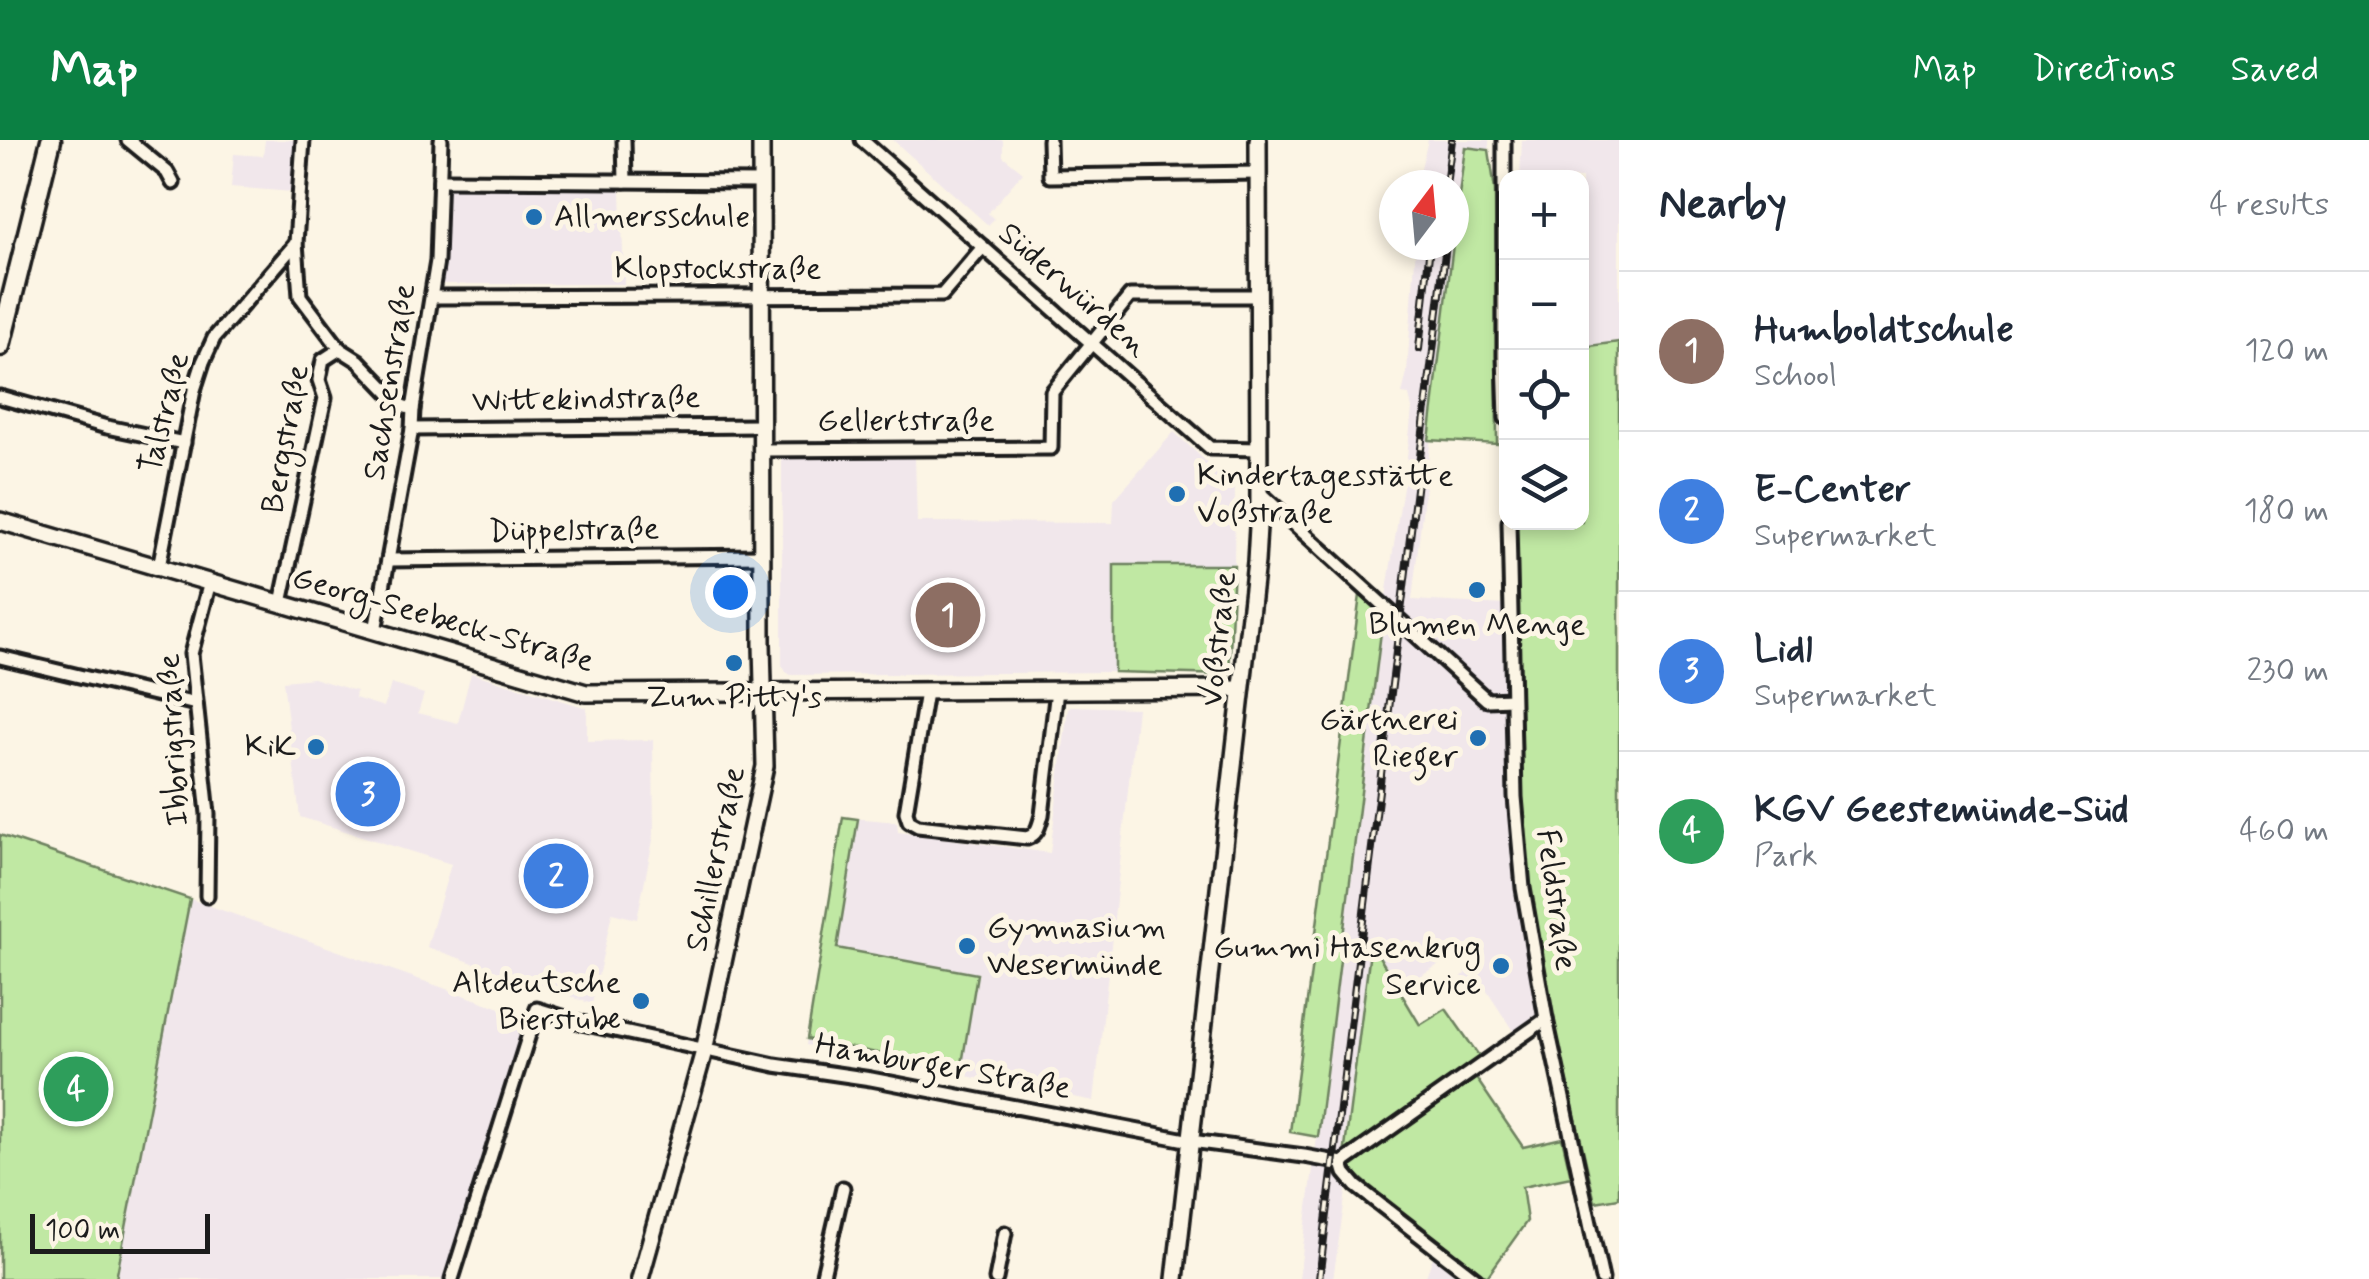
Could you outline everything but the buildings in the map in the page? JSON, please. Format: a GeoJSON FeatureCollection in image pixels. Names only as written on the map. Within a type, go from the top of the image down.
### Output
{"type":"FeatureCollection","features":[{"type":"Feature","properties":{"kind":"main road"},"geometry":{"type":"LineString","coordinates":[[0,346],[7,292],[51,140]]}},
{"type":"Feature","properties":{"kind":"street"},"geometry":{"type":"LineString","coordinates":[[128,140],[167,172],[173,183]]}},
{"type":"Feature","properties":{"kind":"street"},"geometry":{"type":"LineString","coordinates":[[302,140],[296,243],[300,296],[340,349],[359,361],[402,406],[413,409]]}},
{"type":"Feature","properties":{"kind":"street","name":"Sachsenstraße"},"geometry":{"type":"LineString","coordinates":[[375,630],[412,430],[437,262],[441,140]]}},
{"type":"Feature","properties":{"kind":"street"},"geometry":{"type":"LineString","coordinates":[[624,140],[625,181]]}},
{"type":"Feature","properties":{"kind":"street","name":"Schillerstraße"},"geometry":{"type":"LineString","coordinates":[[640,1279],[704,1050],[766,766],[761,140]]}},
{"type":"Feature","properties":{"kind":"street","name":"Süderwürden"},"geometry":{"type":"LineString","coordinates":[[862,140],[1210,448],[1259,449]]}},
{"type":"Feature","properties":{"kind":"street"},"geometry":{"type":"LineString","coordinates":[[1049,140],[1050,176],[1259,173]]}},
{"type":"Feature","properties":{"kind":"street","name":"Voßstraße"},"geometry":{"type":"LineString","coordinates":[[1175,1279],[1256,562],[1258,140]]}},
{"type":"Feature","properties":{"kind":"street"},"geometry":{"type":"LineString","coordinates":[[1504,140],[1504,350]]}},
{"type":"Feature","properties":{"kind":"street"},"geometry":{"type":"LineString","coordinates":[[440,180],[761,182]]}},
{"type":"Feature","properties":{"kind":"street","name":"Talstraße"},"geometry":{"type":"LineString","coordinates":[[159,567],[194,390],[214,338],[296,243]]}},
{"type":"Feature","properties":{"kind":"street","name":"Klopstockstraße"},"geometry":{"type":"LineString","coordinates":[[432,297],[942,295],[983,247]]}},
{"type":"Feature","properties":{"kind":"street"},"geometry":{"type":"LineString","coordinates":[[1092,344],[1130,296],[1259,296]]}},
{"type":"Feature","properties":{"kind":"street","name":"Gellertstraße"},"geometry":{"type":"LineString","coordinates":[[761,450],[1052,448],[1052,392],[1092,344]]}},
{"type":"Feature","properties":{"kind":"street","name":"Bergstraße"},"geometry":{"type":"LineString","coordinates":[[281,603],[325,398],[319,380],[323,360],[340,349]]}},
{"type":"Feature","properties":{"kind":"street"},"geometry":{"type":"LineString","coordinates":[[0,397],[107,427],[184,443]]}},
{"type":"Feature","properties":{"kind":"street","name":"Wittekindstraße"},"geometry":{"type":"LineString","coordinates":[[412,430],[761,426]]}},
{"type":"Feature","properties":{"kind":"street"},"geometry":{"type":"LineString","coordinates":[[1259,492],[1487,700],[1512,699]]}},
{"type":"Feature","properties":{"kind":"street","name":"Georg-Seebeck-Straße"},"geometry":{"type":"LineString","coordinates":[[0,521],[586,693],[1242,689]]}},
{"type":"Feature","properties":{"kind":"street","name":"Feldstraße"},"geometry":{"type":"LineString","coordinates":[[1509,530],[1515,798],[1523,888],[1546,1019],[1602,1279]]}},
{"type":"Feature","properties":{"kind":"street","name":"Düppelstraße"},"geometry":{"type":"LineString","coordinates":[[388,560],[762,556]]}},
{"type":"Feature","properties":{"kind":"street","name":"Ibbrigstraße"},"geometry":{"type":"LineString","coordinates":[[207,896],[208,814],[191,654],[210,582]]}},
{"type":"Feature","properties":{"kind":"street"},"geometry":{"type":"LineString","coordinates":[[0,657],[196,704]]}},
{"type":"Feature","properties":{"kind":"street"},"geometry":{"type":"LineString","coordinates":[[926,692],[906,812],[908,821],[918,826],[1027,838],[1037,830],[1042,815],[1057,690]]}},
{"type":"Feature","properties":{"kind":"street","name":"Hamburger Straße"},"geometry":{"type":"LineString","coordinates":[[452,1279],[537,1009],[775,1065],[929,1090],[1191,1141],[1346,1161]]}},
{"type":"Feature","properties":{"kind":"street"},"geometry":{"type":"LineString","coordinates":[[1476,1279],[1356,1186],[1346,1172],[1346,1161],[1546,1019]]}},
{"type":"Feature","properties":{"kind":"street"},"geometry":{"type":"LineString","coordinates":[[822,1279],[843,1188]]}},
{"type":"Feature","properties":{"kind":"street"},"geometry":{"type":"LineString","coordinates":[[996,1279],[1005,1232]]}},
{"type":"Feature","properties":{"kind":"shaded area"},"geometry":{"type":"Polygon","coordinates":[[[265,140],[297,140],[293,192],[231,187],[234,154],[263,156],[265,140]]]}},
{"type":"Feature","properties":{"kind":"shaded area"},"geometry":{"type":"Polygon","coordinates":[[[893,140],[1003,140],[1003,156],[1023,172],[988,213],[994,219],[988,225],[893,140]]]}},
{"type":"Feature","properties":{"kind":"shaded area"},"geometry":{"type":"Polygon","coordinates":[[[1428,140],[1489,140],[1489,150],[1465,147],[1462,170],[1420,170],[1428,140]]]}},
{"type":"Feature","properties":{"kind":"shaded area"},"geometry":{"type":"Polygon","coordinates":[[[1522,140],[1619,140],[1619,342],[1589,346],[1589,170],[1520,170],[1522,140]]]}},
{"type":"Feature","properties":{"kind":"shaded area","name":"Allmersschule"},"geometry":{"type":"Polygon","coordinates":[[[448,187],[621,190],[624,284],[441,284],[448,187]]]}},
{"type":"Feature","properties":{"kind":"shaded area"},"geometry":{"type":"Polygon","coordinates":[[[1415,260],[1451,260],[1412,600],[1506,605],[1508,798],[1517,889],[1538,1016],[1515,1034],[1479,979],[1465,981],[1462,955],[1445,958],[1399,988],[1371,945],[1341,1165],[1340,1177],[1347,1185],[1333,1279],[1299,1279],[1383,616],[1406,467],[1412,409],[1409,395],[1402,394],[1415,260]]]}},
{"type":"Feature","properties":{"kind":"shaded area"},"geometry":{"type":"Polygon","coordinates":[[[1174,432],[1235,488],[1234,565],[1115,565],[1114,672],[786,672],[782,665],[782,459],[915,458],[917,522],[1113,523],[1114,500],[1174,432]]]}},
{"type":"Feature","properties":{"kind":"shaded area"},"geometry":{"type":"Polygon","coordinates":[[[471,673],[587,708],[587,741],[653,740],[654,835],[637,919],[612,913],[592,1004],[427,947],[451,864],[300,817],[283,681],[313,678],[356,691],[355,698],[384,707],[391,684],[424,694],[418,713],[458,723],[471,673]]]}},
{"type":"Feature","properties":{"kind":"shaded area","name":"Gymnasium Wesermünde"},"geometry":{"type":"Polygon","coordinates":[[[1071,706],[1137,708],[1094,1101],[806,1045],[843,817],[897,822],[898,832],[1050,853],[1071,706]]]}},
{"type":"Feature","properties":{"kind":"shaded area"},"geometry":{"type":"Polygon","coordinates":[[[190,899],[526,1017],[444,1279],[116,1279],[190,899]]]}},
{"type":"Feature","properties":{"kind":"shaded area"},"geometry":{"type":"Polygon","coordinates":[[[1433,1257],[1460,1279],[1425,1279],[1433,1257]]]}},
{"type":"Feature","properties":{"kind":"green space"},"geometry":{"type":"Polygon","coordinates":[[[1465,147],[1489,150],[1495,190],[1497,444],[1429,440],[1451,260],[1469,260],[1469,170],[1462,170],[1465,147]]]}},
{"type":"Feature","properties":{"kind":"green space"},"geometry":{"type":"Polygon","coordinates":[[[1619,342],[1619,1198],[1595,1202],[1552,1014],[1530,889],[1520,801],[1516,530],[1589,530],[1589,346],[1619,342]]]}},
{"type":"Feature","properties":{"kind":"green space"},"geometry":{"type":"Polygon","coordinates":[[[1114,565],[1234,565],[1229,675],[1114,672],[1114,565]]]}},
{"type":"Feature","properties":{"kind":"green space"},"geometry":{"type":"Polygon","coordinates":[[[1360,595],[1383,616],[1318,1137],[1290,1132],[1360,595]]]}},
{"type":"Feature","properties":{"kind":"green space"},"geometry":{"type":"Polygon","coordinates":[[[843,817],[858,819],[837,948],[977,974],[961,1070],[807,1039],[843,817]]]}},
{"type":"Feature","properties":{"kind":"green space"},"geometry":{"type":"Polygon","coordinates":[[[0,835],[190,899],[116,1279],[0,1279],[0,835]]]}},
{"type":"Feature","properties":{"kind":"green space"},"geometry":{"type":"Polygon","coordinates":[[[1371,943],[1420,1025],[1446,1009],[1482,1060],[1344,1156],[1371,943]]]}},
{"type":"Feature","properties":{"kind":"green space"},"geometry":{"type":"Polygon","coordinates":[[[1474,1075],[1523,1147],[1562,1138],[1571,1177],[1522,1187],[1527,1221],[1487,1277],[1350,1168],[1474,1075]]]}},
{"type":"Feature","properties":{"kind":"railway"},"geometry":{"type":"LineString","coordinates":[[1448,170],[1452,140]]}},
{"type":"Feature","properties":{"kind":"railway"},"geometry":{"type":"LineString","coordinates":[[1419,349],[1428,260]]}},
{"type":"Feature","properties":{"kind":"railway"},"geometry":{"type":"LineString","coordinates":[[1319,1279],[1444,260]]}},
{"type":"Feature","properties":{"kind":"place","name":"Allmersschule"},"geometry":{"type":"Point","coordinates":[534,217]}},
{"type":"Feature","properties":{"kind":"place","name":"Kindertagesstätte Voßstraße"},"geometry":{"type":"Point","coordinates":[1177,494]}},
{"type":"Feature","properties":{"kind":"place","name":"Blumen Menge"},"geometry":{"type":"Point","coordinates":[1477,590]}},
{"type":"Feature","properties":{"kind":"place","name":"Humboldtschule"},"geometry":{"type":"Point","coordinates":[948,615]}},
{"type":"Feature","properties":{"kind":"place","name":"Zum Pitty's"},"geometry":{"type":"Point","coordinates":[734,663]}},
{"type":"Feature","properties":{"kind":"place","name":"Gärtnerei Rieger"},"geometry":{"type":"Point","coordinates":[1478,738]}},
{"type":"Feature","properties":{"kind":"place","name":"KiK"},"geometry":{"type":"Point","coordinates":[316,747]}},
{"type":"Feature","properties":{"kind":"place","name":"Lidl"},"geometry":{"type":"Point","coordinates":[368,794]}},
{"type":"Feature","properties":{"kind":"place","name":"E-Center"},"geometry":{"type":"Point","coordinates":[556,876]}},
{"type":"Feature","properties":{"kind":"place","name":"Gymnasium Wesermünde"},"geometry":{"type":"Point","coordinates":[967,946]}},
{"type":"Feature","properties":{"kind":"place","name":"Gummi Hasenkrug Service"},"geometry":{"type":"Point","coordinates":[1501,966]}},
{"type":"Feature","properties":{"kind":"place","name":"Altdeutsche Bierstube"},"geometry":{"type":"Point","coordinates":[641,1001]}},
{"type":"Feature","properties":{"kind":"place","name":"KGV Geestemünde-Süd"},"geometry":{"type":"Point","coordinates":[76,1089]}}]}
